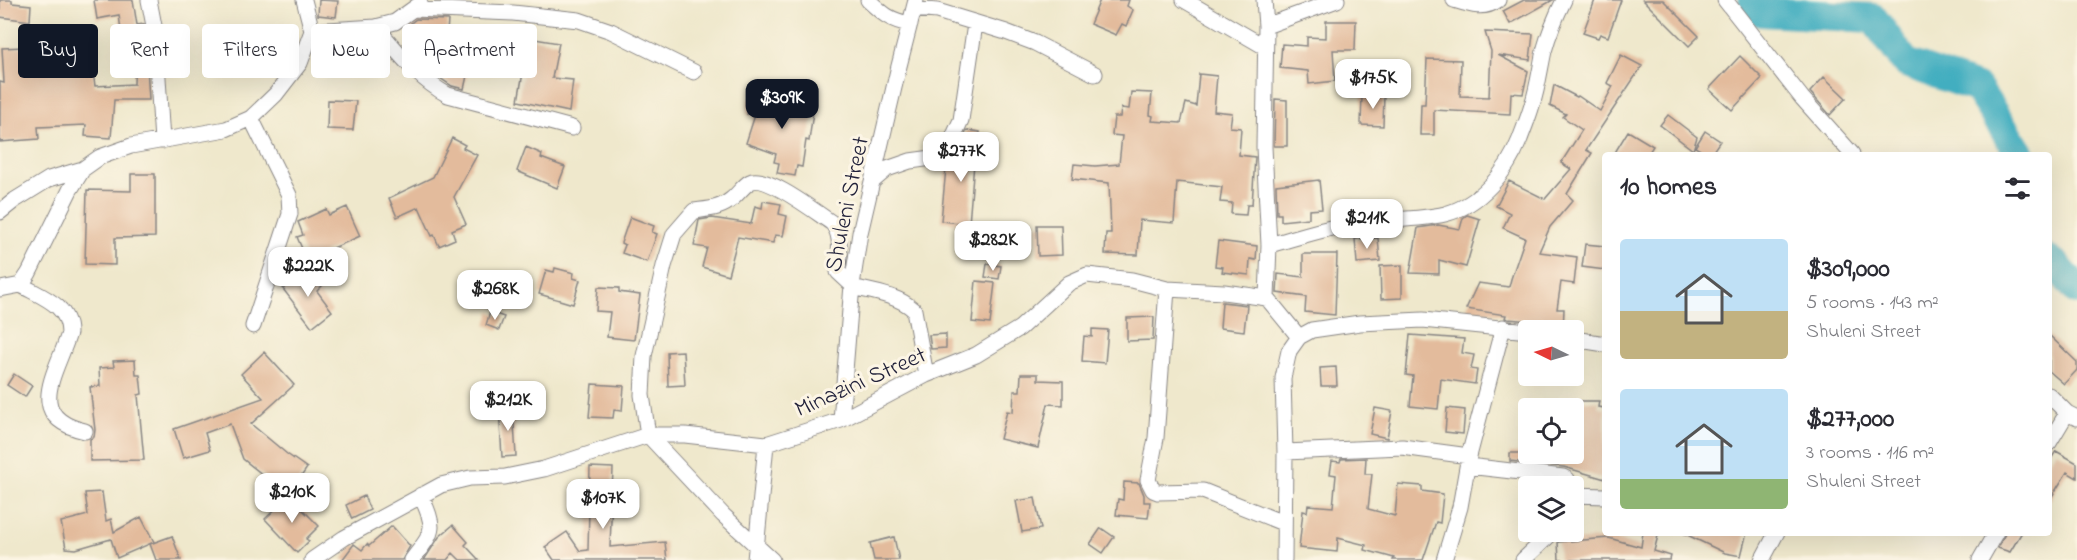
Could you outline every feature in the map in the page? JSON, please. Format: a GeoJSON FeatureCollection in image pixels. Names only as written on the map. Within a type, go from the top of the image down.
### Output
{"type":"FeatureCollection","features":[{"type":"Feature","properties":{"kind":"street"},"geometry":{"type":"LineString","coordinates":[[149,0],[155,31],[162,141]]}},
{"type":"Feature","properties":{"kind":"street"},"geometry":{"type":"LineString","coordinates":[[304,0],[311,27]]}},
{"type":"Feature","properties":{"kind":"street"},"geometry":{"type":"LineString","coordinates":[[387,24],[395,22],[428,0]]}},
{"type":"Feature","properties":{"kind":"street"},"geometry":{"type":"LineString","coordinates":[[868,0],[882,15],[910,24]]}},
{"type":"Feature","properties":{"kind":"street"},"geometry":{"type":"LineString","coordinates":[[1184,0],[1265,47]]}},
{"type":"Feature","properties":{"kind":"street"},"geometry":{"type":"LineString","coordinates":[[1264,0],[1266,26],[1264,147],[1269,245],[1267,298],[1299,337]]}},
{"type":"Feature","properties":{"kind":"street"},"geometry":{"type":"LineString","coordinates":[[1266,26],[1337,0]]}},
{"type":"Feature","properties":{"kind":"street"},"geometry":{"type":"LineString","coordinates":[[1454,0],[1474,6],[1488,6],[1498,0]]}},
{"type":"Feature","properties":{"kind":"street"},"geometry":{"type":"LineString","coordinates":[[1269,245],[1345,225],[1447,214],[1469,204],[1488,189],[1505,167],[1518,143],[1533,104],[1544,50],[1564,0]]}},
{"type":"Feature","properties":{"kind":"street"},"geometry":{"type":"LineString","coordinates":[[1725,0],[1802,98],[1850,152]]}},
{"type":"Feature","properties":{"kind":"street"},"geometry":{"type":"LineString","coordinates":[[915,4],[1035,43],[1095,74]]}},
{"type":"Feature","properties":{"kind":"street","name":"Shuleni Street"},"geometry":{"type":"LineString","coordinates":[[841,420],[852,286],[860,233],[915,4]]}},
{"type":"Feature","properties":{"kind":"street"},"geometry":{"type":"LineString","coordinates":[[413,9],[513,13],[579,20],[611,31],[694,72]]}},
{"type":"Feature","properties":{"kind":"street"},"geometry":{"type":"LineString","coordinates":[[874,180],[887,169],[910,161],[932,158],[950,144],[961,120],[975,24]]}},
{"type":"Feature","properties":{"kind":"street"},"geometry":{"type":"LineString","coordinates":[[21,285],[83,169],[100,156],[131,146],[226,129],[251,118],[276,94],[300,63],[311,34]]}},
{"type":"Feature","properties":{"kind":"street"},"geometry":{"type":"LineString","coordinates":[[390,43],[419,75],[433,87],[448,95],[572,128]]}},
{"type":"Feature","properties":{"kind":"street"},"geometry":{"type":"LineString","coordinates":[[251,118],[289,195],[290,213],[253,326]]}},
{"type":"Feature","properties":{"kind":"street"},"geometry":{"type":"LineString","coordinates":[[0,212],[49,179],[83,169]]}},
{"type":"Feature","properties":{"kind":"street"},"geometry":{"type":"LineString","coordinates":[[772,560],[756,553],[648,435],[642,395],[644,356],[664,266],[674,234],[694,211],[721,207],[753,180],[761,180],[781,190],[832,223],[837,229],[838,272],[852,286],[894,298],[908,304],[914,310],[926,375]]}},
{"type":"Feature","properties":{"kind":"street","name":"Minazini Street"},"geometry":{"type":"LineString","coordinates":[[312,560],[344,538],[441,485],[470,478],[505,477],[544,469],[648,435],[685,435],[766,444],[841,420],[926,375],[976,355],[1020,328],[1069,283],[1087,275],[1132,280],[1167,288],[1267,298]]}},
{"type":"Feature","properties":{"kind":"street"},"geometry":{"type":"LineString","coordinates":[[0,288],[21,285],[57,306],[66,315],[69,333],[47,393],[51,410],[61,422],[85,431]]}},
{"type":"Feature","properties":{"kind":"street"},"geometry":{"type":"LineString","coordinates":[[1167,288],[1156,438],[1148,480],[1153,490],[1158,492],[1203,491],[1283,523]]}},
{"type":"Feature","properties":{"kind":"street"},"geometry":{"type":"LineString","coordinates":[[1284,560],[1283,378],[1289,351],[1299,337],[1312,330],[1423,320],[1518,329]]}},
{"type":"Feature","properties":{"kind":"street"},"geometry":{"type":"LineString","coordinates":[[1444,560],[1460,507],[1469,461],[1503,327]]}},
{"type":"Feature","properties":{"kind":"street"},"geometry":{"type":"LineString","coordinates":[[1584,341],[1602,344]]}},
{"type":"Feature","properties":{"kind":"street"},"geometry":{"type":"LineString","coordinates":[[2052,398],[2072,416],[2052,439]]}},
{"type":"Feature","properties":{"kind":"street"},"geometry":{"type":"LineString","coordinates":[[756,553],[766,444]]}},
{"type":"Feature","properties":{"kind":"street"},"geometry":{"type":"LineString","coordinates":[[1285,452],[1402,447],[1557,476]]}},
{"type":"Feature","properties":{"kind":"street"},"geometry":{"type":"LineString","coordinates":[[412,560],[432,530],[432,520],[421,495]]}},
{"type":"Feature","properties":{"kind":"street"},"geometry":{"type":"LineString","coordinates":[[1584,495],[1602,496]]}},
{"type":"Feature","properties":{"kind":"street"},"geometry":{"type":"LineString","coordinates":[[1762,560],[1775,536]]}},
{"type":"Feature","properties":{"kind":"street"},"geometry":{"type":"LineString","coordinates":[[1980,560],[1994,536]]}},
{"type":"Feature","properties":{"kind":"street"},"geometry":{"type":"LineString","coordinates":[[1523,560],[1542,542]]}},
{"type":"Feature","properties":{"kind":"building"},"geometry":{"type":"Polygon","coordinates":[[[0,0],[12,0],[12,3],[31,5],[30,21],[0,17],[0,0]]]}},
{"type":"Feature","properties":{"kind":"building"},"geometry":{"type":"Polygon","coordinates":[[[94,0],[133,0],[137,24],[120,24],[119,15],[97,19],[94,0]]]}},
{"type":"Feature","properties":{"kind":"building"},"geometry":{"type":"Polygon","coordinates":[[[319,0],[338,1],[336,17],[318,15],[319,0]]]}},
{"type":"Feature","properties":{"kind":"building"},"geometry":{"type":"Polygon","coordinates":[[[1100,0],[1129,0],[1127,6],[1133,10],[1126,26],[1122,24],[1116,35],[1090,24],[1100,0]]]}},
{"type":"Feature","properties":{"kind":"building"},"geometry":{"type":"Polygon","coordinates":[[[1524,0],[1553,0],[1510,24],[1503,11],[1524,0]]]}},
{"type":"Feature","properties":{"kind":"building"},"geometry":{"type":"Polygon","coordinates":[[[1595,0],[1621,0],[1608,37],[1600,34],[1598,38],[1583,33],[1595,0]]]}},
{"type":"Feature","properties":{"kind":"building"},"geometry":{"type":"Polygon","coordinates":[[[1643,0],[1663,0],[1699,36],[1689,46],[1643,0]]]}},
{"type":"Feature","properties":{"kind":"building"},"geometry":{"type":"Polygon","coordinates":[[[416,19],[448,20],[448,24],[411,23],[416,19]]]}},
{"type":"Feature","properties":{"kind":"building"},"geometry":{"type":"Polygon","coordinates":[[[1326,21],[1356,21],[1355,50],[1333,50],[1335,81],[1309,84],[1308,71],[1280,68],[1282,44],[1307,46],[1307,37],[1326,38],[1326,21]]]}},
{"type":"Feature","properties":{"kind":"building"},"geometry":{"type":"Polygon","coordinates":[[[1485,32],[1533,34],[1530,60],[1498,55],[1528,71],[1523,94],[1511,93],[1510,114],[1434,110],[1434,135],[1420,135],[1421,104],[1425,104],[1427,59],[1461,60],[1460,96],[1489,97],[1491,51],[1485,32]]]}},
{"type":"Feature","properties":{"kind":"building"},"geometry":{"type":"Polygon","coordinates":[[[537,39],[559,43],[552,78],[573,80],[569,112],[518,101],[522,78],[537,78],[537,39]]]}},
{"type":"Feature","properties":{"kind":"building"},"geometry":{"type":"Polygon","coordinates":[[[18,47],[18,78],[94,78],[95,86],[134,84],[134,78],[148,78],[149,100],[114,100],[111,138],[85,136],[86,125],[38,127],[39,139],[0,142],[0,82],[4,83],[2,48],[18,47]]]}},
{"type":"Feature","properties":{"kind":"building"},"geometry":{"type":"Polygon","coordinates":[[[1621,55],[1642,66],[1586,150],[1592,153],[1567,194],[1573,200],[1550,227],[1539,252],[1577,257],[1574,284],[1561,282],[1557,309],[1564,309],[1563,320],[1508,319],[1505,318],[1506,315],[1466,309],[1478,283],[1509,287],[1525,238],[1503,228],[1510,213],[1496,206],[1509,181],[1545,199],[1571,169],[1561,163],[1582,130],[1563,117],[1566,114],[1550,106],[1554,85],[1578,96],[1600,111],[1613,86],[1607,83],[1621,55]]]}},
{"type":"Feature","properties":{"kind":"building"},"geometry":{"type":"Polygon","coordinates":[[[1740,56],[1762,78],[1732,110],[1709,89],[1740,56]]]}},
{"type":"Feature","properties":{"kind":"building"},"geometry":{"type":"Polygon","coordinates":[[[1199,74],[1217,76],[1214,111],[1232,113],[1230,127],[1241,128],[1239,155],[1255,157],[1252,205],[1247,205],[1246,215],[1231,214],[1232,203],[1220,202],[1222,187],[1177,182],[1174,223],[1140,220],[1138,255],[1105,254],[1106,233],[1111,233],[1109,183],[1072,179],[1074,164],[1095,166],[1119,164],[1122,136],[1112,135],[1114,117],[1120,117],[1121,108],[1129,109],[1131,92],[1152,93],[1150,115],[1153,116],[1152,121],[1181,123],[1186,103],[1196,106],[1199,74]]]}},
{"type":"Feature","properties":{"kind":"building"},"geometry":{"type":"Polygon","coordinates":[[[1824,77],[1846,98],[1830,115],[1810,92],[1824,77]]]}},
{"type":"Feature","properties":{"kind":"building"},"geometry":{"type":"Polygon","coordinates":[[[440,78],[466,78],[464,89],[452,86],[440,78]]]}},
{"type":"Feature","properties":{"kind":"building"},"geometry":{"type":"Polygon","coordinates":[[[759,93],[773,94],[772,102],[798,104],[799,96],[815,98],[809,141],[806,140],[802,167],[797,166],[795,176],[777,173],[779,163],[774,162],[776,154],[746,143],[755,115],[747,114],[749,99],[758,100],[759,93]]]}},
{"type":"Feature","properties":{"kind":"building"},"geometry":{"type":"Polygon","coordinates":[[[1362,94],[1384,95],[1383,126],[1361,125],[1362,94]]]}},
{"type":"Feature","properties":{"kind":"building"},"geometry":{"type":"Polygon","coordinates":[[[1275,99],[1287,100],[1287,146],[1274,146],[1275,99]]]}},
{"type":"Feature","properties":{"kind":"building"},"geometry":{"type":"Polygon","coordinates":[[[328,100],[356,101],[353,130],[327,129],[328,100]]]}},
{"type":"Feature","properties":{"kind":"building"},"geometry":{"type":"Polygon","coordinates":[[[1668,115],[1697,137],[1693,150],[1660,125],[1668,115]]]}},
{"type":"Feature","properties":{"kind":"building"},"geometry":{"type":"Polygon","coordinates":[[[967,130],[980,132],[978,152],[975,151],[969,224],[941,221],[946,168],[959,169],[962,141],[967,130]]]}},
{"type":"Feature","properties":{"kind":"building"},"geometry":{"type":"Polygon","coordinates":[[[1628,131],[1653,146],[1649,152],[1615,152],[1628,131]]]}},
{"type":"Feature","properties":{"kind":"building"},"geometry":{"type":"Polygon","coordinates":[[[1705,131],[1720,141],[1712,152],[1704,152],[1695,147],[1705,131]]]}},
{"type":"Feature","properties":{"kind":"building"},"geometry":{"type":"Polygon","coordinates":[[[452,138],[465,145],[463,148],[477,155],[454,197],[466,224],[452,230],[455,239],[439,246],[419,207],[397,217],[389,198],[433,177],[452,138]]]}},
{"type":"Feature","properties":{"kind":"building"},"geometry":{"type":"Polygon","coordinates":[[[526,147],[542,154],[541,158],[565,167],[557,188],[517,171],[526,147]]]}},
{"type":"Feature","properties":{"kind":"building"},"geometry":{"type":"Polygon","coordinates":[[[131,174],[155,174],[155,237],[115,238],[115,265],[85,264],[87,190],[131,191],[131,174]]]}},
{"type":"Feature","properties":{"kind":"building"},"geometry":{"type":"Polygon","coordinates":[[[1319,180],[1322,209],[1309,210],[1309,218],[1281,221],[1281,214],[1277,214],[1276,185],[1319,180]]]}},
{"type":"Feature","properties":{"kind":"building"},"geometry":{"type":"Polygon","coordinates":[[[763,201],[781,204],[779,214],[787,216],[783,236],[775,235],[773,243],[738,237],[728,275],[702,267],[707,248],[694,246],[699,220],[712,218],[751,224],[755,206],[762,208],[763,201]]]}},
{"type":"Feature","properties":{"kind":"building"},"geometry":{"type":"Polygon","coordinates":[[[347,207],[360,236],[307,260],[297,237],[303,235],[298,222],[326,209],[329,215],[347,207]]]}},
{"type":"Feature","properties":{"kind":"building"},"geometry":{"type":"Polygon","coordinates":[[[1467,215],[1480,219],[1466,267],[1439,260],[1439,274],[1410,273],[1418,228],[1438,225],[1460,229],[1463,218],[1467,215]]]}},
{"type":"Feature","properties":{"kind":"building"},"geometry":{"type":"Polygon","coordinates":[[[630,217],[654,226],[652,232],[657,234],[647,262],[622,253],[625,245],[621,243],[630,217]]]}},
{"type":"Feature","properties":{"kind":"building"},"geometry":{"type":"Polygon","coordinates":[[[1037,225],[1061,225],[1062,255],[1038,256],[1037,225]]]}},
{"type":"Feature","properties":{"kind":"building"},"geometry":{"type":"Polygon","coordinates":[[[1378,238],[1380,261],[1357,263],[1355,239],[1378,238]]]}},
{"type":"Feature","properties":{"kind":"building"},"geometry":{"type":"Polygon","coordinates":[[[1218,241],[1257,246],[1256,260],[1250,259],[1249,275],[1222,272],[1223,267],[1215,266],[1218,241]]]}},
{"type":"Feature","properties":{"kind":"building"},"geometry":{"type":"Polygon","coordinates":[[[1585,244],[1602,246],[1602,270],[1582,267],[1585,244]]]}},
{"type":"Feature","properties":{"kind":"building"},"geometry":{"type":"Polygon","coordinates":[[[1303,254],[1337,254],[1335,315],[1305,312],[1306,297],[1277,293],[1278,274],[1303,277],[1303,254]]]}},
{"type":"Feature","properties":{"kind":"building"},"geometry":{"type":"Polygon","coordinates":[[[987,264],[1001,266],[999,279],[985,277],[987,264]]]}},
{"type":"Feature","properties":{"kind":"building"},"geometry":{"type":"Polygon","coordinates":[[[1402,265],[1402,298],[1381,299],[1380,266],[1402,265]]]}},
{"type":"Feature","properties":{"kind":"building"},"geometry":{"type":"Polygon","coordinates":[[[555,268],[574,273],[573,278],[580,280],[573,304],[539,294],[546,270],[554,272],[555,268]]]}},
{"type":"Feature","properties":{"kind":"building"},"geometry":{"type":"Polygon","coordinates":[[[308,269],[322,286],[317,291],[332,311],[312,327],[283,289],[308,269]]]}},
{"type":"Feature","properties":{"kind":"building"},"geometry":{"type":"Polygon","coordinates":[[[976,281],[995,283],[990,324],[972,322],[976,281]]]}},
{"type":"Feature","properties":{"kind":"building"},"geometry":{"type":"Polygon","coordinates":[[[598,287],[619,288],[619,292],[640,295],[634,340],[607,337],[610,312],[596,311],[598,287]]]}},
{"type":"Feature","properties":{"kind":"building"},"geometry":{"type":"Polygon","coordinates":[[[1222,302],[1247,305],[1244,331],[1220,328],[1222,302]]]}},
{"type":"Feature","properties":{"kind":"building"},"geometry":{"type":"Polygon","coordinates":[[[490,312],[504,317],[499,330],[486,325],[490,312]]]}},
{"type":"Feature","properties":{"kind":"building"},"geometry":{"type":"Polygon","coordinates":[[[1154,317],[1153,340],[1127,341],[1127,318],[1154,317]]]}},
{"type":"Feature","properties":{"kind":"building"},"geometry":{"type":"Polygon","coordinates":[[[1092,329],[1108,330],[1105,363],[1082,361],[1084,336],[1092,337],[1092,329]]]}},
{"type":"Feature","properties":{"kind":"building"},"geometry":{"type":"Polygon","coordinates":[[[946,334],[946,348],[931,349],[929,335],[946,334]]]}},
{"type":"Feature","properties":{"kind":"building"},"geometry":{"type":"Polygon","coordinates":[[[1410,335],[1464,339],[1462,353],[1474,355],[1471,369],[1477,370],[1475,384],[1441,379],[1438,409],[1410,406],[1413,376],[1406,375],[1410,335]]]}},
{"type":"Feature","properties":{"kind":"building"},"geometry":{"type":"Polygon","coordinates":[[[2052,338],[2077,362],[2077,370],[2064,384],[2052,374],[2052,338]]]}},
{"type":"Feature","properties":{"kind":"building"},"geometry":{"type":"Polygon","coordinates":[[[683,351],[685,385],[668,386],[667,352],[683,351]]]}},
{"type":"Feature","properties":{"kind":"building"},"geometry":{"type":"Polygon","coordinates":[[[264,352],[294,385],[251,424],[307,468],[288,496],[243,459],[230,424],[205,433],[210,450],[183,458],[174,429],[263,398],[241,374],[264,352]]]}},
{"type":"Feature","properties":{"kind":"building"},"geometry":{"type":"Polygon","coordinates":[[[135,360],[136,375],[140,375],[142,394],[138,395],[144,460],[90,461],[90,439],[94,437],[95,430],[90,387],[100,386],[99,368],[114,367],[113,361],[135,360]]]}},
{"type":"Feature","properties":{"kind":"building"},"geometry":{"type":"Polygon","coordinates":[[[1336,367],[1337,386],[1321,386],[1320,368],[1336,367]]]}},
{"type":"Feature","properties":{"kind":"building"},"geometry":{"type":"Polygon","coordinates":[[[14,374],[32,386],[25,397],[7,385],[14,374]]]}},
{"type":"Feature","properties":{"kind":"building"},"geometry":{"type":"Polygon","coordinates":[[[1021,374],[1038,374],[1038,380],[1063,381],[1063,405],[1048,404],[1038,448],[1000,439],[1007,411],[1013,412],[1014,391],[1020,391],[1021,374]]]}},
{"type":"Feature","properties":{"kind":"building"},"geometry":{"type":"Polygon","coordinates":[[[592,384],[624,386],[622,411],[614,410],[613,418],[589,417],[592,384]]]}},
{"type":"Feature","properties":{"kind":"building"},"geometry":{"type":"Polygon","coordinates":[[[1584,401],[1599,401],[1598,407],[1602,408],[1602,478],[1564,467],[1537,464],[1584,464],[1584,401]]]}},
{"type":"Feature","properties":{"kind":"building"},"geometry":{"type":"Polygon","coordinates":[[[513,407],[516,456],[502,457],[499,408],[513,407]]]}},
{"type":"Feature","properties":{"kind":"building"},"geometry":{"type":"Polygon","coordinates":[[[1375,408],[1392,411],[1387,438],[1370,434],[1375,408]]]}},
{"type":"Feature","properties":{"kind":"building"},"geometry":{"type":"Polygon","coordinates":[[[1447,408],[1465,410],[1463,434],[1445,432],[1447,408]]]}},
{"type":"Feature","properties":{"kind":"building"},"geometry":{"type":"Polygon","coordinates":[[[2056,451],[2077,463],[2077,478],[2067,472],[2052,496],[2052,457],[2056,451]]]}},
{"type":"Feature","properties":{"kind":"building"},"geometry":{"type":"Polygon","coordinates":[[[1510,453],[1518,453],[1518,462],[1510,461],[1510,453]]]}},
{"type":"Feature","properties":{"kind":"building"},"geometry":{"type":"Polygon","coordinates":[[[1366,458],[1365,474],[1372,474],[1368,509],[1395,516],[1398,484],[1422,486],[1422,491],[1443,494],[1440,523],[1436,522],[1423,560],[1393,560],[1394,558],[1365,550],[1366,545],[1338,538],[1337,552],[1299,548],[1303,511],[1307,512],[1308,505],[1333,507],[1336,475],[1330,474],[1332,461],[1366,458]]]}},
{"type":"Feature","properties":{"kind":"building"},"geometry":{"type":"Polygon","coordinates":[[[590,467],[613,468],[610,547],[665,542],[667,560],[554,560],[545,547],[567,532],[580,551],[588,550],[590,467]]]}},
{"type":"Feature","properties":{"kind":"building"},"geometry":{"type":"Polygon","coordinates":[[[1124,482],[1139,483],[1144,502],[1150,502],[1148,518],[1116,515],[1118,499],[1123,500],[1124,482]]]}},
{"type":"Feature","properties":{"kind":"building"},"geometry":{"type":"Polygon","coordinates":[[[102,492],[106,521],[111,519],[114,532],[141,517],[154,542],[117,558],[111,539],[76,549],[66,548],[61,522],[88,515],[85,493],[102,492]]]}},
{"type":"Feature","properties":{"kind":"building"},"geometry":{"type":"Polygon","coordinates":[[[289,496],[319,526],[306,539],[309,541],[297,553],[265,519],[289,496]]]}},
{"type":"Feature","properties":{"kind":"building"},"geometry":{"type":"Polygon","coordinates":[[[364,496],[370,510],[352,519],[346,505],[364,496]]]}},
{"type":"Feature","properties":{"kind":"building"},"geometry":{"type":"Polygon","coordinates":[[[1035,498],[1041,529],[1022,532],[1016,501],[1035,498]]]}},
{"type":"Feature","properties":{"kind":"building"},"geometry":{"type":"Polygon","coordinates":[[[453,525],[468,542],[465,545],[479,560],[460,560],[453,553],[447,560],[424,560],[439,537],[453,525]]]}},
{"type":"Feature","properties":{"kind":"building"},"geometry":{"type":"Polygon","coordinates":[[[392,526],[410,546],[402,560],[342,560],[354,544],[362,550],[392,526]]]}},
{"type":"Feature","properties":{"kind":"building"},"geometry":{"type":"Polygon","coordinates":[[[1101,528],[1114,537],[1103,553],[1090,544],[1101,528]]]}},
{"type":"Feature","properties":{"kind":"building"},"geometry":{"type":"Polygon","coordinates":[[[172,536],[181,560],[156,560],[150,544],[172,536]]]}},
{"type":"Feature","properties":{"kind":"building"},"geometry":{"type":"Polygon","coordinates":[[[1642,536],[1658,536],[1654,551],[1671,556],[1670,560],[1559,560],[1558,542],[1584,542],[1584,540],[1609,538],[1641,547],[1642,536]]]}},
{"type":"Feature","properties":{"kind":"building"},"geometry":{"type":"Polygon","coordinates":[[[1689,536],[1746,536],[1741,556],[1725,553],[1689,536]]]}},
{"type":"Feature","properties":{"kind":"building"},"geometry":{"type":"Polygon","coordinates":[[[2004,536],[2020,536],[2010,552],[1998,548],[2004,536]]]}},
{"type":"Feature","properties":{"kind":"building"},"geometry":{"type":"Polygon","coordinates":[[[894,537],[899,560],[874,560],[870,543],[894,537]]]}},
{"type":"Feature","properties":{"kind":"waterway"},"geometry":{"type":"LineString","coordinates":[[1753,0],[1762,12],[1873,18],[1906,63],[1977,88],[2019,152]]}},
{"type":"Feature","properties":{"kind":"waterway"},"geometry":{"type":"LineString","coordinates":[[2052,262],[2077,290]]}}]}
